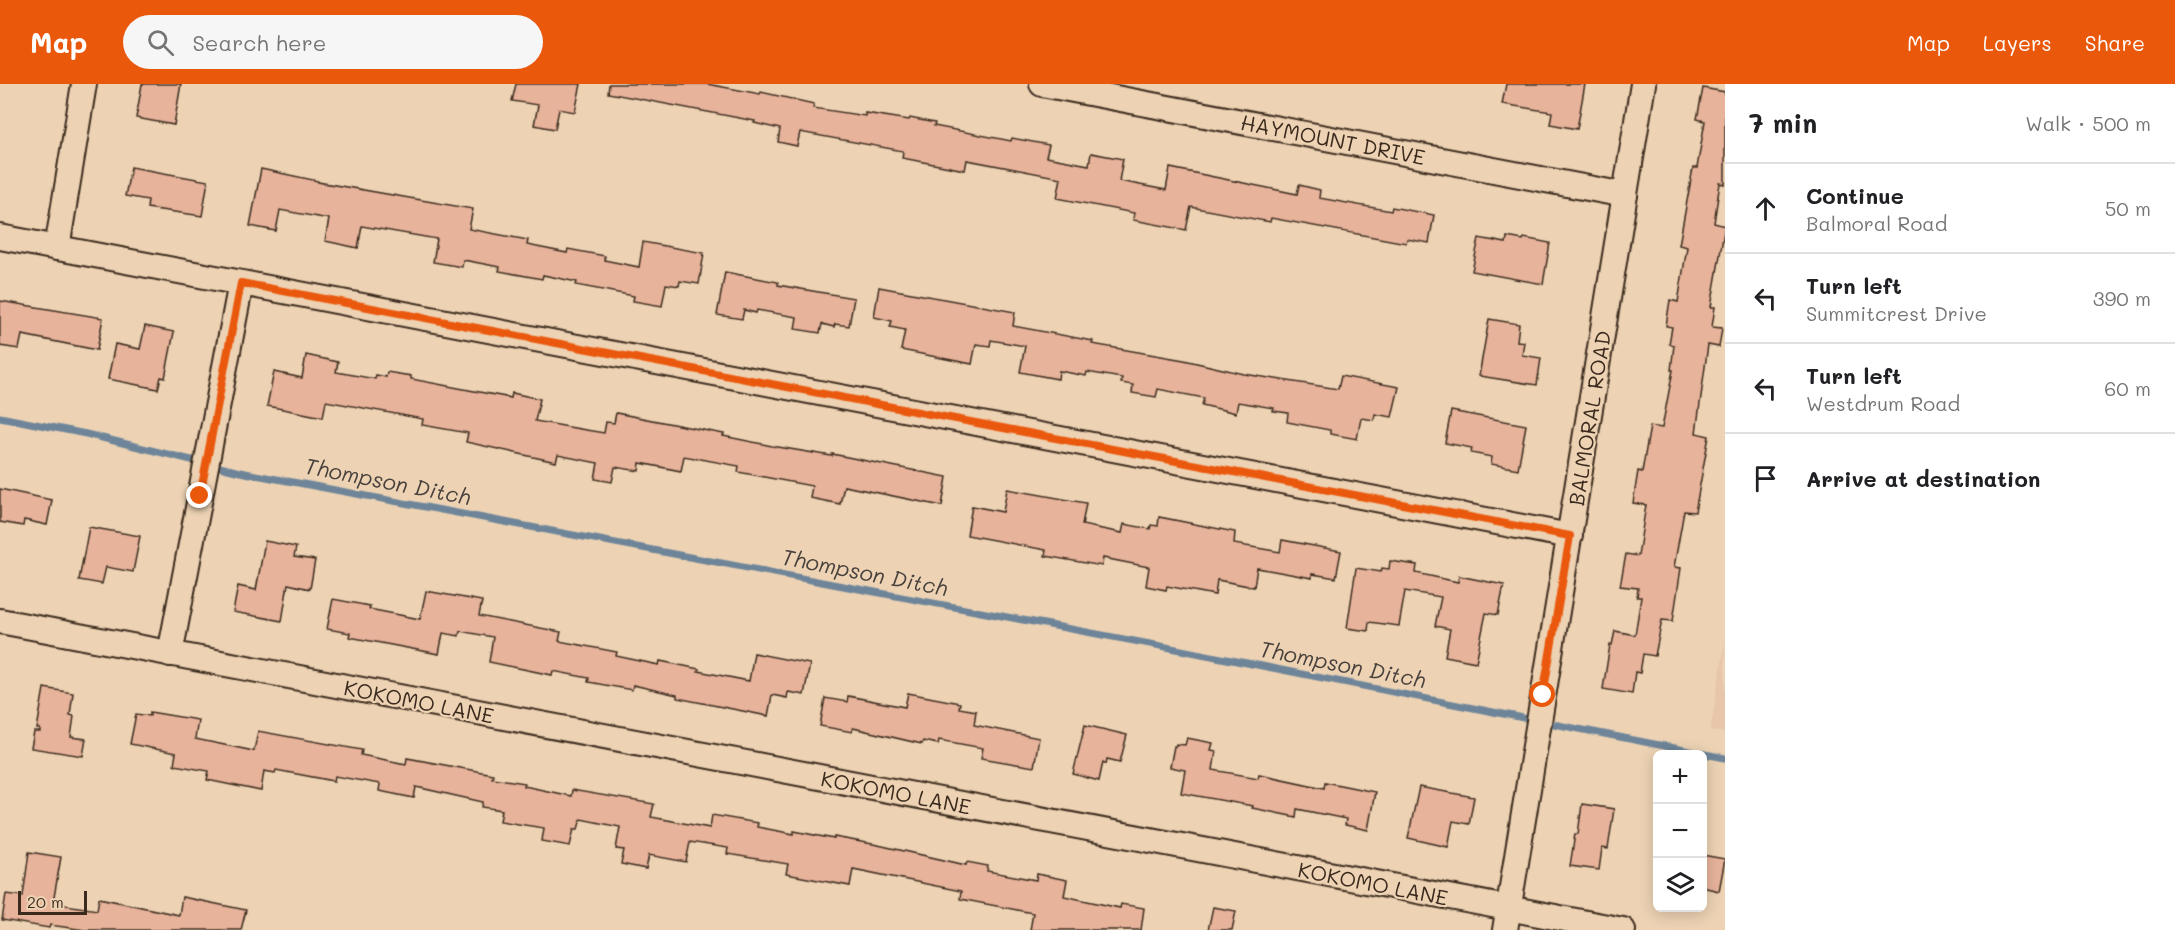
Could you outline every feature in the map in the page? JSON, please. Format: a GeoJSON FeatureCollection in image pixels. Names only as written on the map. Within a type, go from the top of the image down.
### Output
{"type":"FeatureCollection","features":[{"type":"Feature","properties":{"kind":"street"},"geometry":{"type":"LineString","coordinates":[[57,248],[84,84]]}},
{"type":"Feature","properties":{"kind":"street","name":"HAYMOUNT DRIVE"},"geometry":{"type":"LineString","coordinates":[[1042,84],[1625,195]]}},
{"type":"Feature","properties":{"kind":"street","name":"BALMORAL ROAD"},"geometry":{"type":"LineString","coordinates":[[1506,919],[1643,84]]}},
{"type":"Feature","properties":{"kind":"street"},"geometry":{"type":"LineString","coordinates":[[0,237],[1570,536]]}},
{"type":"Feature","properties":{"kind":"street"},"geometry":{"type":"LineString","coordinates":[[170,654],[241,283]]}},
{"type":"Feature","properties":{"kind":"street","name":"KOKOMO LANE"},"geometry":{"type":"LineString","coordinates":[[0,621],[1506,919],[1623,930]]}},
{"type":"Feature","properties":{"kind":"shaded area"},"geometry":{"type":"Polygon","coordinates":[[[1725,644],[1725,733],[1710,731],[1725,644]]]}},
{"type":"Feature","properties":{"kind":"building"},"geometry":{"type":"Polygon","coordinates":[[[142,84],[181,84],[174,125],[136,118],[142,84]]]}},
{"type":"Feature","properties":{"kind":"building"},"geometry":{"type":"Polygon","coordinates":[[[516,84],[581,84],[575,112],[559,109],[555,129],[534,125],[538,105],[512,101],[516,84]]]}},
{"type":"Feature","properties":{"kind":"building"},"geometry":{"type":"Polygon","coordinates":[[[609,84],[707,84],[760,94],[761,92],[814,104],[813,108],[865,116],[865,113],[909,120],[910,118],[935,123],[934,126],[1011,141],[1012,138],[1049,145],[1046,157],[1089,165],[1091,153],[1123,159],[1119,181],[1166,190],[1170,168],[1297,194],[1299,185],[1320,190],[1319,198],[1391,211],[1392,207],[1434,215],[1429,243],[1407,239],[1406,243],[1271,218],[1270,222],[1191,207],[1186,230],[1133,220],[1134,213],[1057,198],[1061,178],[967,160],[965,170],[902,158],[903,151],[800,132],[797,146],[778,142],[780,129],[754,123],[755,121],[608,93],[609,84]]]}},
{"type":"Feature","properties":{"kind":"building"},"geometry":{"type":"Polygon","coordinates":[[[1506,84],[1585,84],[1577,129],[1550,124],[1552,112],[1502,104],[1506,84]]]}},
{"type":"Feature","properties":{"kind":"building"},"geometry":{"type":"Polygon","coordinates":[[[1703,88],[1725,92],[1725,184],[1720,183],[1714,223],[1725,226],[1711,307],[1715,307],[1712,327],[1722,328],[1719,347],[1708,345],[1696,433],[1709,436],[1695,512],[1684,511],[1674,567],[1681,568],[1673,621],[1662,620],[1655,656],[1643,654],[1640,673],[1635,672],[1632,694],[1603,689],[1610,645],[1612,645],[1615,631],[1635,635],[1641,597],[1637,597],[1638,588],[1620,586],[1626,554],[1638,556],[1646,505],[1633,503],[1638,471],[1642,472],[1650,426],[1662,428],[1673,370],[1671,370],[1674,345],[1669,344],[1672,327],[1666,326],[1670,300],[1678,302],[1687,247],[1679,245],[1693,168],[1697,168],[1705,121],[1697,119],[1703,88]]]}},
{"type":"Feature","properties":{"kind":"building"},"geometry":{"type":"Polygon","coordinates":[[[131,167],[208,181],[202,216],[147,208],[148,200],[125,196],[131,167]]]}},
{"type":"Feature","properties":{"kind":"building"},"geometry":{"type":"Polygon","coordinates":[[[261,169],[318,182],[473,209],[469,229],[528,240],[527,245],[567,253],[568,249],[605,256],[604,260],[639,267],[643,242],[704,253],[699,284],[680,281],[679,286],[666,284],[662,306],[633,301],[634,296],[576,285],[577,282],[543,275],[542,279],[499,271],[500,267],[463,260],[462,267],[433,262],[437,239],[362,226],[358,248],[325,241],[329,219],[280,210],[276,231],[250,226],[261,169]]]}},
{"type":"Feature","properties":{"kind":"building"},"geometry":{"type":"Polygon","coordinates":[[[1507,237],[1550,243],[1543,284],[1472,271],[1479,238],[1506,243],[1507,237]]]}},
{"type":"Feature","properties":{"kind":"building"},"geometry":{"type":"Polygon","coordinates":[[[725,272],[778,282],[778,285],[854,298],[849,326],[835,324],[834,327],[822,324],[820,333],[795,329],[797,317],[757,310],[756,313],[744,310],[742,319],[717,315],[725,272]]]}},
{"type":"Feature","properties":{"kind":"building"},"geometry":{"type":"Polygon","coordinates":[[[879,287],[1015,312],[1013,326],[1244,374],[1338,389],[1341,376],[1399,387],[1392,417],[1375,414],[1374,420],[1361,418],[1357,439],[1330,434],[1330,430],[1287,422],[1288,413],[1273,411],[1274,408],[1238,402],[1236,413],[1202,405],[1204,398],[1158,389],[1156,397],[1132,393],[1133,385],[1121,383],[1122,378],[1087,372],[1086,376],[1059,371],[1058,379],[1020,372],[1025,346],[991,340],[990,346],[976,344],[972,364],[901,350],[905,330],[890,327],[892,321],[874,317],[879,287]]]}},
{"type":"Feature","properties":{"kind":"building"},"geometry":{"type":"Polygon","coordinates":[[[0,301],[103,318],[97,350],[22,335],[19,349],[0,346],[0,301]]]}},
{"type":"Feature","properties":{"kind":"building"},"geometry":{"type":"Polygon","coordinates":[[[1489,319],[1519,324],[1517,341],[1524,342],[1522,355],[1541,358],[1537,385],[1479,376],[1489,319]]]}},
{"type":"Feature","properties":{"kind":"building"},"geometry":{"type":"Polygon","coordinates":[[[145,326],[174,332],[165,378],[161,377],[158,389],[108,379],[115,344],[140,349],[145,326]]]}},
{"type":"Feature","properties":{"kind":"building"},"geometry":{"type":"Polygon","coordinates":[[[306,355],[338,362],[336,372],[375,379],[376,375],[386,377],[387,372],[411,376],[411,379],[511,398],[512,393],[540,399],[535,421],[604,433],[606,422],[614,423],[616,413],[724,434],[723,436],[772,446],[832,456],[832,454],[947,477],[942,506],[844,486],[840,504],[810,498],[812,486],[738,472],[739,466],[684,456],[681,471],[640,463],[639,471],[615,467],[612,482],[595,479],[598,463],[558,455],[556,462],[466,442],[468,433],[422,425],[423,419],[326,401],[323,417],[267,406],[274,372],[302,378],[306,355]]]}},
{"type":"Feature","properties":{"kind":"building"},"geometry":{"type":"Polygon","coordinates":[[[1451,411],[1526,425],[1518,469],[1491,464],[1492,457],[1471,453],[1472,448],[1445,443],[1451,411]]]}},
{"type":"Feature","properties":{"kind":"building"},"geometry":{"type":"Polygon","coordinates":[[[0,489],[52,500],[47,525],[24,520],[23,526],[0,522],[0,489]]]}},
{"type":"Feature","properties":{"kind":"building"},"geometry":{"type":"Polygon","coordinates":[[[1007,489],[1086,503],[1082,525],[1122,533],[1124,524],[1150,529],[1151,525],[1158,526],[1159,517],[1235,532],[1234,544],[1280,552],[1282,540],[1341,551],[1336,578],[1312,574],[1312,578],[1257,568],[1254,587],[1217,580],[1215,595],[1167,586],[1166,590],[1146,586],[1149,567],[1103,558],[1102,566],[1045,556],[1046,550],[967,535],[972,506],[1003,512],[1007,489]]]}},
{"type":"Feature","properties":{"kind":"building"},"geometry":{"type":"Polygon","coordinates":[[[89,527],[140,536],[133,572],[106,567],[102,584],[79,580],[89,527]]]}},
{"type":"Feature","properties":{"kind":"building"},"geometry":{"type":"Polygon","coordinates":[[[265,541],[296,547],[294,557],[315,560],[310,589],[288,584],[282,621],[233,612],[238,586],[256,590],[265,541]]]}},
{"type":"Feature","properties":{"kind":"building"},"geometry":{"type":"Polygon","coordinates":[[[1390,561],[1417,565],[1416,573],[1458,582],[1459,576],[1504,585],[1498,615],[1486,613],[1476,662],[1445,656],[1450,629],[1435,626],[1441,597],[1405,591],[1399,626],[1369,622],[1368,631],[1347,628],[1356,568],[1381,572],[1382,568],[1389,569],[1390,561]]]}},
{"type":"Feature","properties":{"kind":"building"},"geometry":{"type":"Polygon","coordinates":[[[426,591],[482,601],[479,616],[561,632],[559,641],[617,652],[616,656],[659,665],[660,661],[749,681],[754,653],[810,664],[804,695],[788,692],[787,698],[772,695],[768,716],[677,698],[677,695],[633,685],[632,690],[588,682],[589,678],[553,671],[552,675],[489,662],[493,637],[460,631],[459,636],[443,633],[439,654],[349,637],[350,633],[327,629],[333,599],[420,619],[426,591]]]}},
{"type":"Feature","properties":{"kind":"building"},"geometry":{"type":"Polygon","coordinates":[[[44,688],[73,693],[70,715],[74,716],[71,737],[86,739],[83,756],[31,748],[34,732],[40,732],[40,729],[37,729],[44,688]]]}},
{"type":"Feature","properties":{"kind":"building"},"geometry":{"type":"Polygon","coordinates":[[[908,693],[960,703],[959,708],[976,711],[974,725],[1039,738],[1034,767],[981,758],[983,748],[939,740],[938,744],[923,741],[922,744],[853,728],[852,732],[820,726],[825,698],[847,702],[848,696],[905,707],[908,693]]]}},
{"type":"Feature","properties":{"kind":"building"},"geometry":{"type":"Polygon","coordinates":[[[150,712],[198,720],[195,739],[254,751],[258,731],[362,750],[361,755],[406,764],[407,758],[493,774],[492,778],[525,783],[524,786],[571,796],[572,790],[654,804],[651,817],[710,828],[712,815],[758,823],[757,827],[794,834],[794,831],[834,839],[834,837],[966,865],[967,862],[988,866],[987,871],[1036,880],[1037,874],[1067,880],[1064,896],[1120,908],[1121,904],[1144,908],[1141,930],[1030,930],[1033,913],[960,899],[961,891],[853,869],[850,886],[786,874],[788,864],[727,854],[728,848],[690,842],[686,862],[649,855],[646,869],[621,864],[624,850],[616,849],[620,827],[581,819],[578,829],[574,829],[570,846],[542,841],[544,828],[500,821],[502,810],[482,807],[483,802],[416,787],[414,798],[379,791],[380,784],[335,776],[334,781],[276,770],[275,773],[264,771],[261,791],[207,780],[209,771],[174,765],[176,753],[130,744],[136,714],[150,716],[150,712]]]}},
{"type":"Feature","properties":{"kind":"building"},"geometry":{"type":"Polygon","coordinates":[[[1085,725],[1127,735],[1120,762],[1107,759],[1106,764],[1103,762],[1099,781],[1073,774],[1085,725]]]}},
{"type":"Feature","properties":{"kind":"building"},"geometry":{"type":"Polygon","coordinates":[[[1187,738],[1213,743],[1211,750],[1216,751],[1213,770],[1258,778],[1259,774],[1324,788],[1325,782],[1375,792],[1368,830],[1345,825],[1346,819],[1297,809],[1296,817],[1252,808],[1253,806],[1181,793],[1185,770],[1170,767],[1174,746],[1176,744],[1185,745],[1187,738]]]}},
{"type":"Feature","properties":{"kind":"building"},"geometry":{"type":"Polygon","coordinates":[[[1419,787],[1474,797],[1469,824],[1453,821],[1448,847],[1408,838],[1419,787]]]}},
{"type":"Feature","properties":{"kind":"building"},"geometry":{"type":"Polygon","coordinates":[[[1582,804],[1614,809],[1608,849],[1602,848],[1599,870],[1570,866],[1582,804]]]}},
{"type":"Feature","properties":{"kind":"building"},"geometry":{"type":"Polygon","coordinates":[[[29,852],[61,857],[53,903],[97,910],[99,898],[179,915],[182,897],[246,910],[241,930],[85,930],[50,925],[49,928],[2,920],[6,894],[23,896],[29,852]]]}},
{"type":"Feature","properties":{"kind":"building"},"geometry":{"type":"Polygon","coordinates":[[[1707,856],[1725,859],[1719,891],[1707,888],[1707,856]]]}},
{"type":"Feature","properties":{"kind":"building"},"geometry":{"type":"Polygon","coordinates":[[[1213,907],[1236,911],[1232,930],[1208,930],[1213,907]]]}},
{"type":"Feature","properties":{"kind":"waterway","name":"Thompson Ditch"},"geometry":{"type":"LineString","coordinates":[[0,417],[86,434],[240,472],[1166,647],[1725,758]]}},
{"type":"Feature","properties":{"kind":"route"},"geometry":{"type":"LineString","coordinates":[[200,496],[241,283],[1570,536],[1543,695]]}}]}
